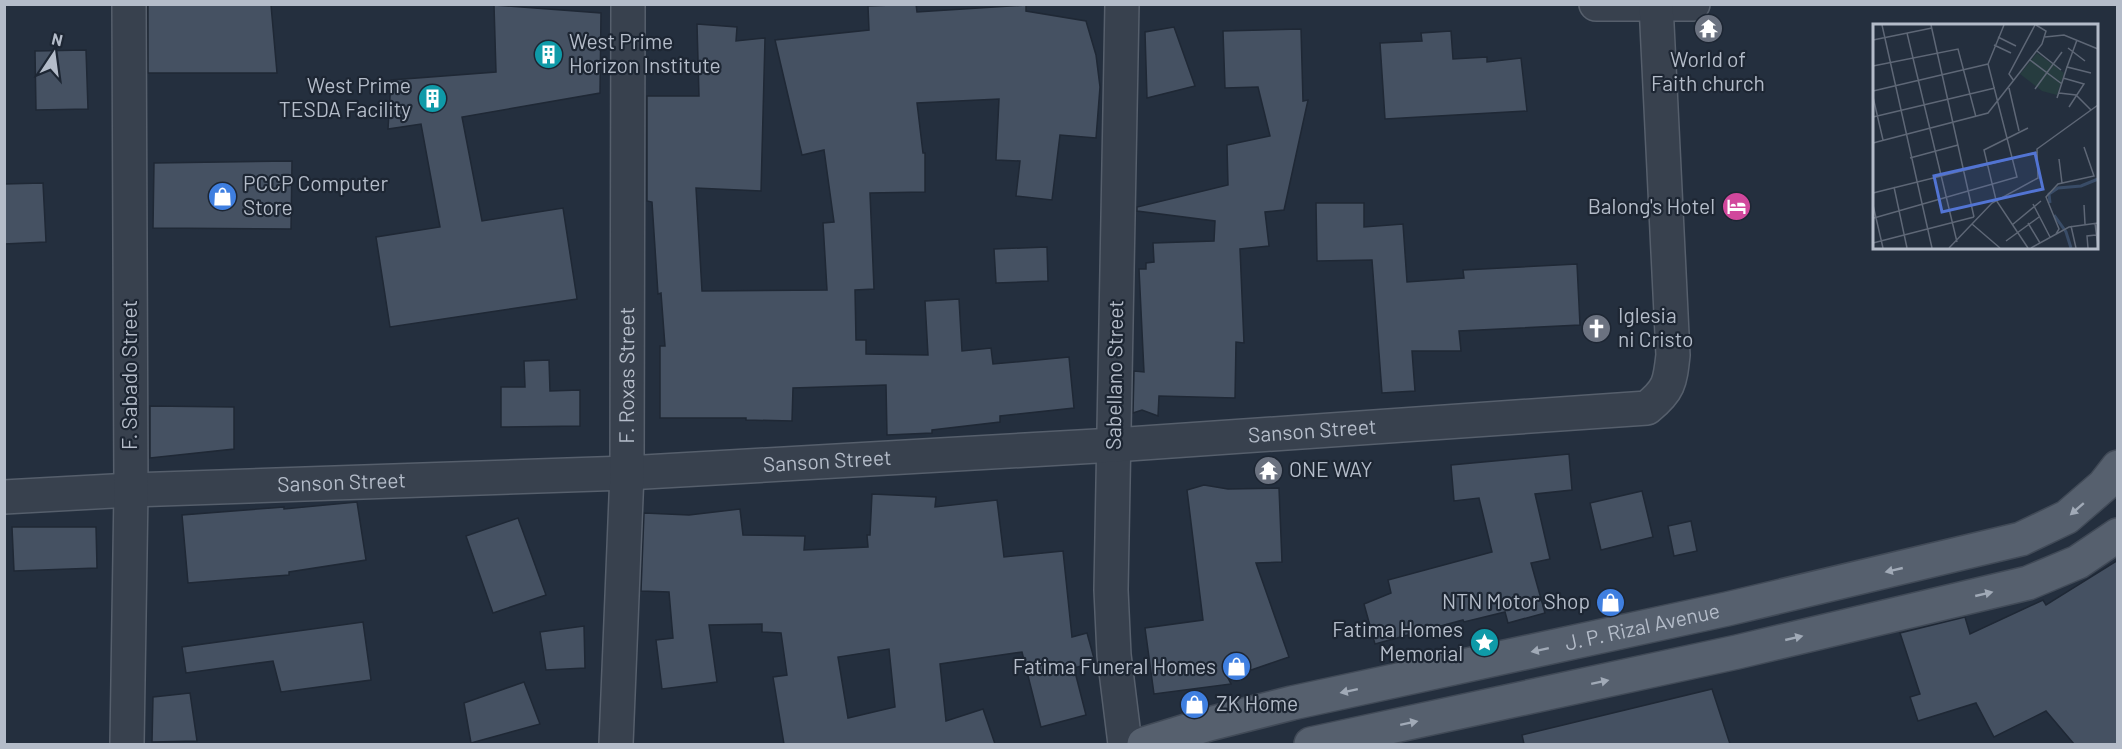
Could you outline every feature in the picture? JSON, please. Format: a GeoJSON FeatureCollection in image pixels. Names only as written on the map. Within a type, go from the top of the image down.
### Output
{"type":"FeatureCollection","features":[{"type":"Feature","properties":{"kind":"main road","name":"J. P. Rizal Avenue"},"geometry":{"type":"LineString","coordinates":[[1144,744],[1209,724],[1292,704],[1727,609],[2021,539],[2067,517],[2104,485],[2118,467]]}},
{"type":"Feature","properties":{"kind":"main road","name":"J. P. Rizal Avenue"},"geometry":{"type":"LineString","coordinates":[[1311,744],[1737,652],[2028,583],[2078,562],[2118,535]]}},
{"type":"Feature","properties":{"kind":"main road"},"geometry":{"type":"LineString","coordinates":[[1727,609],[1737,652]]}},
{"type":"Feature","properties":{"kind":"street","name":"F. Sabado Street"},"geometry":{"type":"LineString","coordinates":[[127,744],[131,490],[129,4]]}},
{"type":"Feature","properties":{"kind":"street","name":"F. Roxas Street"},"geometry":{"type":"LineString","coordinates":[[616,744],[627,473],[628,4]]}},
{"type":"Feature","properties":{"kind":"street","name":"Sabellano Street"},"geometry":{"type":"LineString","coordinates":[[1122,4],[1112,590],[1114,655],[1125,744]]}},
{"type":"Feature","properties":{"kind":"street"},"geometry":{"type":"LineString","coordinates":[[1596,4],[1693,4]]}},
{"type":"Feature","properties":{"kind":"street","name":"Sanson Street"},"geometry":{"type":"LineString","coordinates":[[4,497],[131,490],[627,473],[1114,445],[1647,408],[1663,395],[1670,380],[1673,355],[1656,5]]}},
{"type":"Feature","properties":{"kind":"building"},"geometry":{"type":"Polygon","coordinates":[[[148,4],[271,5],[277,73],[148,73],[148,4]]]}},
{"type":"Feature","properties":{"kind":"building"},"geometry":{"type":"Polygon","coordinates":[[[916,4],[917,12],[1026,5],[1026,11],[1086,21],[1096,55],[1100,87],[1096,138],[1060,135],[1052,200],[1016,196],[1020,161],[996,160],[999,99],[917,103],[923,153],[925,153],[925,192],[870,193],[874,289],[855,290],[856,340],[866,340],[866,354],[928,355],[925,301],[959,299],[962,351],[991,348],[993,364],[1069,357],[1074,408],[1000,416],[1000,422],[932,430],[932,433],[887,435],[886,385],[793,388],[792,421],[746,420],[746,418],[660,418],[660,346],[665,346],[661,293],[658,294],[652,202],[647,201],[647,96],[699,96],[697,24],[737,27],[736,41],[765,38],[761,191],[696,188],[702,291],[827,290],[823,223],[834,222],[824,150],[802,155],[775,40],[869,30],[868,6],[916,4]]]}},
{"type":"Feature","properties":{"kind":"building"},"geometry":{"type":"Polygon","coordinates":[[[494,5],[601,13],[600,93],[462,117],[482,221],[563,208],[577,299],[390,327],[376,237],[440,227],[421,124],[388,129],[391,80],[496,72],[494,5]]]}},
{"type":"Feature","properties":{"kind":"building"},"geometry":{"type":"Polygon","coordinates":[[[1174,27],[1195,86],[1147,98],[1145,32],[1174,27]]]}},
{"type":"Feature","properties":{"kind":"building"},"geometry":{"type":"Polygon","coordinates":[[[1301,29],[1303,101],[1308,100],[1284,210],[1265,212],[1269,246],[1240,249],[1244,343],[1236,342],[1235,398],[1159,396],[1158,416],[1142,410],[1133,413],[1134,371],[1144,372],[1139,269],[1146,269],[1146,263],[1154,262],[1153,243],[1214,241],[1215,221],[1137,211],[1137,207],[1228,185],[1227,145],[1270,136],[1258,87],[1225,88],[1223,31],[1301,29]]]}},
{"type":"Feature","properties":{"kind":"building"},"geometry":{"type":"Polygon","coordinates":[[[1451,31],[1453,59],[1487,57],[1487,62],[1521,58],[1527,111],[1385,119],[1380,43],[1422,41],[1421,33],[1451,31]]]}},
{"type":"Feature","properties":{"kind":"building"},"geometry":{"type":"Polygon","coordinates":[[[86,50],[88,109],[36,110],[35,51],[86,50]]]}},
{"type":"Feature","properties":{"kind":"building","name":"PCCP Computer Store"},"geometry":{"type":"Polygon","coordinates":[[[292,161],[291,229],[153,228],[154,163],[292,161]]]}},
{"type":"Feature","properties":{"kind":"building"},"geometry":{"type":"Polygon","coordinates":[[[43,183],[46,242],[4,244],[4,184],[43,183]]]}},
{"type":"Feature","properties":{"kind":"building"},"geometry":{"type":"Polygon","coordinates":[[[1316,203],[1364,203],[1364,227],[1403,224],[1407,282],[1464,278],[1463,270],[1577,264],[1580,325],[1459,331],[1461,351],[1412,351],[1415,391],[1382,393],[1372,260],[1317,261],[1316,203]]]}},
{"type":"Feature","properties":{"kind":"building"},"geometry":{"type":"Polygon","coordinates":[[[1047,247],[1048,281],[996,283],[994,249],[1047,247]]]}},
{"type":"Feature","properties":{"kind":"building"},"geometry":{"type":"Polygon","coordinates":[[[549,360],[550,391],[580,390],[580,426],[501,427],[501,387],[525,387],[524,361],[549,360]]]}},
{"type":"Feature","properties":{"kind":"building"},"geometry":{"type":"Polygon","coordinates":[[[150,406],[234,407],[234,449],[150,458],[150,406]]]}},
{"type":"Feature","properties":{"kind":"building"},"geometry":{"type":"Polygon","coordinates":[[[1569,454],[1572,490],[1535,494],[1550,559],[1531,563],[1545,613],[1508,623],[1505,612],[1464,622],[1463,620],[1375,644],[1364,604],[1391,593],[1388,580],[1492,552],[1479,498],[1454,501],[1451,465],[1569,454]]]}},
{"type":"Feature","properties":{"kind":"building"},"geometry":{"type":"Polygon","coordinates":[[[1204,485],[1228,489],[1279,488],[1282,562],[1256,563],[1289,657],[1228,678],[1231,684],[1154,694],[1145,628],[1203,620],[1187,490],[1204,485]]]}},
{"type":"Feature","properties":{"kind":"building"},"geometry":{"type":"Polygon","coordinates":[[[1642,491],[1653,537],[1601,550],[1590,503],[1642,491]]]}},
{"type":"Feature","properties":{"kind":"building"},"geometry":{"type":"Polygon","coordinates":[[[872,494],[936,497],[935,507],[997,500],[1004,557],[1063,551],[1072,637],[1087,633],[1095,662],[1074,668],[1086,715],[1041,727],[1022,652],[940,664],[946,721],[983,709],[995,744],[784,744],[773,677],[787,675],[781,633],[762,632],[762,624],[709,625],[717,682],[662,689],[656,640],[673,638],[669,592],[641,591],[644,513],[689,515],[740,509],[743,535],[805,536],[804,550],[868,547],[867,535],[870,535],[872,494]],[[889,649],[838,657],[848,718],[895,707],[889,649]]]}},
{"type":"Feature","properties":{"kind":"building"},"geometry":{"type":"Polygon","coordinates":[[[357,502],[366,560],[289,572],[289,575],[188,583],[182,515],[357,502]]]}},
{"type":"Feature","properties":{"kind":"building"},"geometry":{"type":"Polygon","coordinates":[[[518,518],[546,595],[493,613],[466,536],[518,518]]]}},
{"type":"Feature","properties":{"kind":"building"},"geometry":{"type":"Polygon","coordinates":[[[1691,521],[1697,551],[1674,556],[1668,526],[1691,521]]]}},
{"type":"Feature","properties":{"kind":"building"},"geometry":{"type":"Polygon","coordinates":[[[12,527],[96,527],[97,568],[14,571],[12,527]]]}},
{"type":"Feature","properties":{"kind":"building"},"geometry":{"type":"Polygon","coordinates":[[[2118,560],[2118,744],[2074,744],[2046,711],[1994,737],[1976,703],[1918,721],[1910,697],[1920,694],[1900,633],[1965,617],[1970,634],[2043,600],[2046,605],[2118,560]]]}},
{"type":"Feature","properties":{"kind":"building"},"geometry":{"type":"Polygon","coordinates":[[[363,622],[371,680],[281,692],[273,661],[186,673],[182,647],[363,622]]]}},
{"type":"Feature","properties":{"kind":"building"},"geometry":{"type":"Polygon","coordinates":[[[584,626],[585,668],[546,670],[540,632],[584,626]]]}},
{"type":"Feature","properties":{"kind":"building"},"geometry":{"type":"Polygon","coordinates":[[[524,682],[540,724],[471,743],[464,703],[524,682]]]}},
{"type":"Feature","properties":{"kind":"building"},"geometry":{"type":"Polygon","coordinates":[[[1712,689],[1730,744],[1524,744],[1522,735],[1712,689]]]}},
{"type":"Feature","properties":{"kind":"building"},"geometry":{"type":"Polygon","coordinates":[[[190,693],[197,741],[152,742],[153,697],[190,693]]]}},
{"type":"Feature","properties":{"kind":"place","name":"World of Faith church"},"geometry":{"type":"Point","coordinates":[1708,29]}},
{"type":"Feature","properties":{"kind":"place","name":"West Prime Horizon Institute"},"geometry":{"type":"Point","coordinates":[548,54]}},
{"type":"Feature","properties":{"kind":"place","name":"West Prime TESDA Facility"},"geometry":{"type":"Point","coordinates":[432,98]}},
{"type":"Feature","properties":{"kind":"place","name":"PCCP Computer Store"},"geometry":{"type":"Point","coordinates":[222,196]}},
{"type":"Feature","properties":{"kind":"place","name":"Balong's Hotel"},"geometry":{"type":"Point","coordinates":[1736,207]}},
{"type":"Feature","properties":{"kind":"place","name":"Iglesia ni Cristo"},"geometry":{"type":"Point","coordinates":[1597,328]}},
{"type":"Feature","properties":{"kind":"place","name":"ONE WAY"},"geometry":{"type":"Point","coordinates":[1268,470]}},
{"type":"Feature","properties":{"kind":"place","name":"NTN Motor Shop"},"geometry":{"type":"Point","coordinates":[1611,602]}},
{"type":"Feature","properties":{"kind":"place","name":"Fatima Homes Memorial"},"geometry":{"type":"Point","coordinates":[1484,642]}},
{"type":"Feature","properties":{"kind":"place","name":"Fatima Funeral Homes"},"geometry":{"type":"Point","coordinates":[1237,667]}},
{"type":"Feature","properties":{"kind":"place","name":"ZK Home"},"geometry":{"type":"Point","coordinates":[1195,704]}}]}
